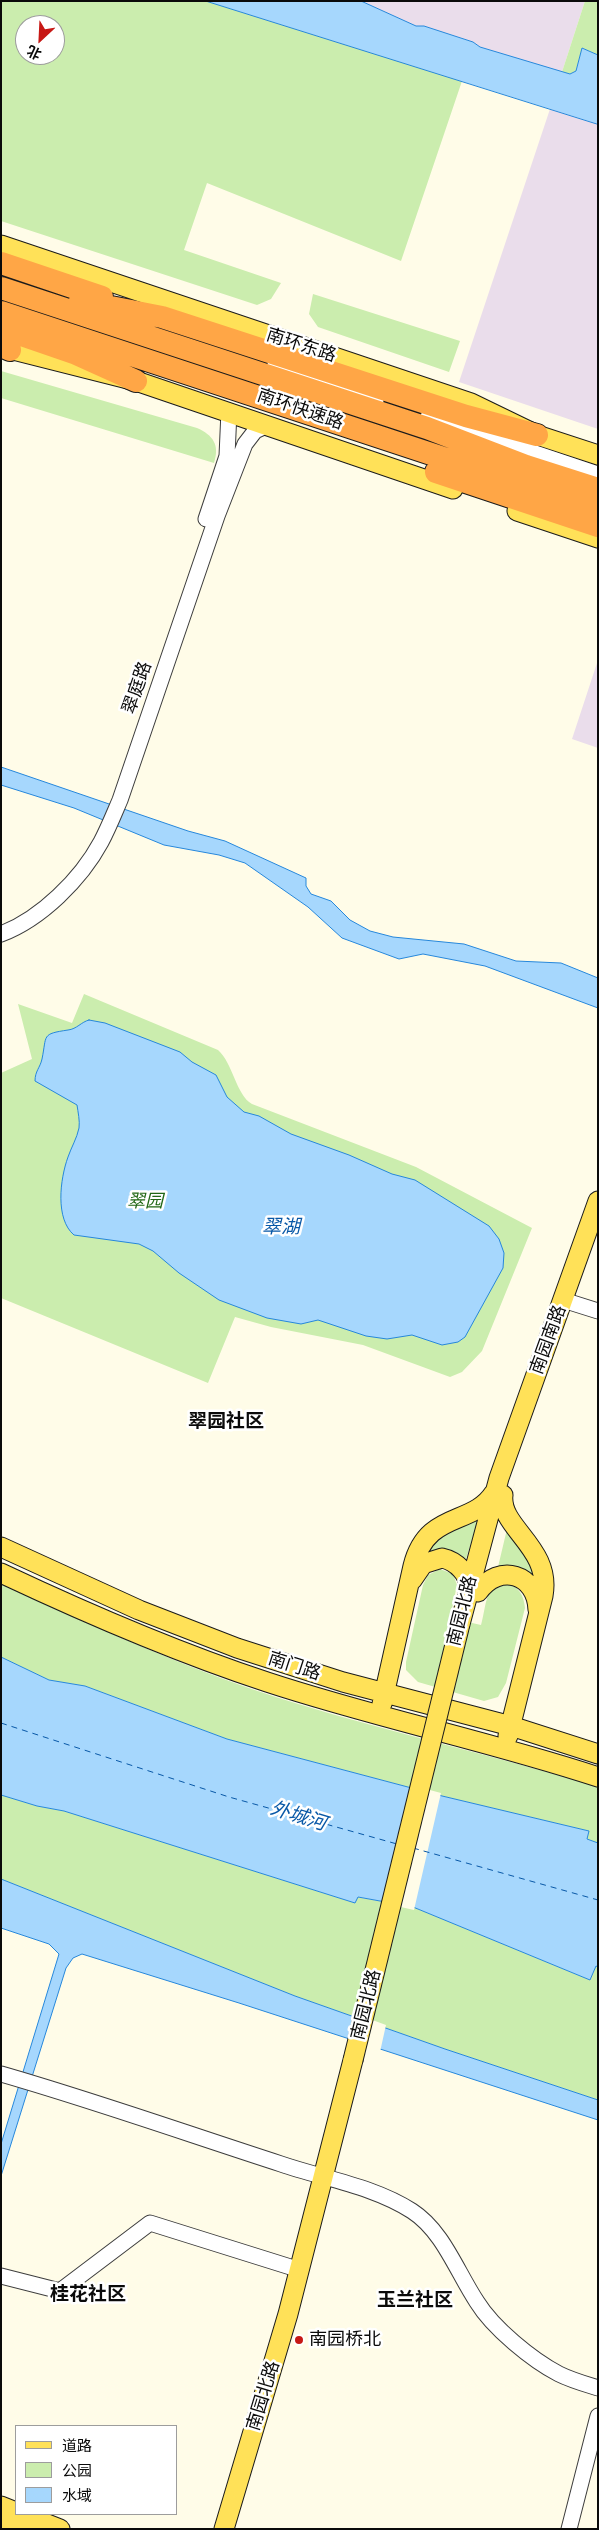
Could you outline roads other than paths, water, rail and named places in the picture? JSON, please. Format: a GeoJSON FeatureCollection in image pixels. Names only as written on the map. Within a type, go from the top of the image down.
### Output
{"type":"FeatureCollection","features":[{"type":"Feature","properties":{"kind":"highway"},"geometry":{"type":"LineString","coordinates":[[1,263],[466,416],[528,459]]}},
{"type":"Feature","properties":{"kind":"highway","name":"南环快速路"},"geometry":{"type":"LineString","coordinates":[[1,279],[155,338]]}},
{"type":"Feature","properties":{"kind":"highway","name":"南环快速路"},"geometry":{"type":"LineString","coordinates":[[1,288],[427,428],[528,459],[598,489]]}},
{"type":"Feature","properties":{"kind":"highway"},"geometry":{"type":"LineString","coordinates":[[29,289],[92,304],[162,317]]}},
{"type":"Feature","properties":{"kind":"highway","name":"南环快速路"},"geometry":{"type":"LineString","coordinates":[[1,312],[268,399],[528,459],[598,509]]}},
{"type":"Feature","properties":{"kind":"highway"},"geometry":{"type":"LineString","coordinates":[[1,320],[346,435]]}},
{"type":"Feature","properties":{"kind":"highway"},"geometry":{"type":"LineString","coordinates":[[1,328],[74,353],[136,381]]}},
{"type":"Feature","properties":{"kind":"highway"},"geometry":{"type":"LineString","coordinates":[[268,399],[399,460],[598,526]]}},
{"type":"Feature","properties":{"kind":"main road","name":"南环东路"},"geometry":{"type":"LineString","coordinates":[[1,245],[471,403],[528,459],[598,455]]}},
{"type":"Feature","properties":{"kind":"main road"},"geometry":{"type":"LineString","coordinates":[[4,348],[136,381],[229,411],[598,538]]}},
{"type":"Feature","properties":{"kind":"main road","name":"南园南路"},"geometry":{"type":"LineString","coordinates":[[501,1487],[567,1301],[598,1201]]}},
{"type":"Feature","properties":{"kind":"main road","name":"南园南路"},"geometry":{"type":"LineString","coordinates":[[567,1301],[598,1229]]}},
{"type":"Feature","properties":{"kind":"main road"},"geometry":{"type":"LineString","coordinates":[[380,1715],[416,1555],[423,1540],[436,1529],[485,1504],[501,1487]]}},
{"type":"Feature","properties":{"kind":"main road"},"geometry":{"type":"LineString","coordinates":[[501,1487],[503,1504],[536,1552],[544,1574],[544,1589],[538,1619],[506,1747]]}},
{"type":"Feature","properties":{"kind":"main road","name":"南园北路"},"geometry":{"type":"LineString","coordinates":[[238,2529],[300,2318],[329,2180],[473,1591],[501,1487]]}},
{"type":"Feature","properties":{"kind":"main road","name":"南门路"},"geometry":{"type":"LineString","coordinates":[[1,1547],[191,1632],[305,1671],[511,1726],[598,1754]]}},
{"type":"Feature","properties":{"kind":"main road"},"geometry":{"type":"LineString","coordinates":[[410,1585],[424,1564],[442,1558],[459,1568],[473,1591],[498,1575],[519,1578],[529,1585],[535,1593],[538,1619]]}},
{"type":"Feature","properties":{"kind":"main road","name":"南门路"},"geometry":{"type":"LineString","coordinates":[[1,1574],[183,1652],[268,1682],[380,1715],[506,1747],[598,1777]]}},
{"type":"Feature","properties":{"kind":"main road","name":"南园北路"},"geometry":{"type":"LineString","coordinates":[[224,2529],[300,2270],[329,2180]]}},
{"type":"Feature","properties":{"kind":"main road"},"geometry":{"type":"LineString","coordinates":[[1,2506],[15,2512]]}},
{"type":"Feature","properties":{"kind":"main road"},"geometry":{"type":"LineString","coordinates":[[25,2515],[60,2529]]}},
{"type":"Feature","properties":{"kind":"main road"},"geometry":{"type":"LineString","coordinates":[[1,2520],[24,2529]]}},
{"type":"Feature","properties":{"kind":"street"},"geometry":{"type":"LineString","coordinates":[[92,304],[528,459],[598,474]]}},
{"type":"Feature","properties":{"kind":"street","name":"翠庭路"},"geometry":{"type":"LineString","coordinates":[[115,798],[227,456],[229,411]]}},
{"type":"Feature","properties":{"kind":"street","name":"翠庭路"},"geometry":{"type":"LineString","coordinates":[[1,934],[28,919],[64,890],[95,851],[245,444],[255,431],[268,425]]}},
{"type":"Feature","properties":{"kind":"street","name":"翠庭路"},"geometry":{"type":"LineString","coordinates":[[1,925],[43,899],[61,880],[104,826]]}},
{"type":"Feature","properties":{"kind":"street"},"geometry":{"type":"LineString","coordinates":[[567,1301],[598,1311]]}},
{"type":"Feature","properties":{"kind":"street"},"geometry":{"type":"LineString","coordinates":[[1,2074],[329,2180],[380,2194],[414,2212],[432,2230],[456,2264],[478,2304],[505,2334],[532,2356],[559,2374],[598,2388]]}},
{"type":"Feature","properties":{"kind":"street"},"geometry":{"type":"LineString","coordinates":[[1,2276],[60,2292],[150,2224],[300,2270]]}},
{"type":"Feature","properties":{"kind":"street"},"geometry":{"type":"LineString","coordinates":[[569,2529],[598,2416]]}},
{"type":"Feature","properties":{"kind":"water"},"geometry":{"type":"Polygon","coordinates":[[[206,1],[361,1],[416,26],[424,26],[473,42],[480,47],[570,74],[576,71],[582,48],[598,55],[598,124],[206,1]]]}},
{"type":"Feature","properties":{"kind":"water"},"geometry":{"type":"Polygon","coordinates":[[[1,767],[188,831],[225,841],[306,878],[306,886],[311,894],[331,901],[350,920],[370,931],[393,937],[464,944],[516,961],[561,963],[598,978],[598,1008],[485,966],[423,954],[399,959],[342,938],[308,907],[245,863],[219,855],[164,845],[74,808],[1,785],[1,767]]]}},
{"type":"Feature","properties":{"kind":"water","name":"翠湖"},"geometry":{"type":"Polygon","coordinates":[[[89,1020],[105,1023],[180,1052],[192,1062],[216,1075],[227,1097],[244,1112],[259,1116],[291,1134],[349,1155],[392,1174],[415,1180],[489,1226],[499,1239],[504,1253],[503,1268],[465,1337],[458,1342],[442,1345],[412,1335],[387,1339],[366,1336],[318,1320],[301,1324],[267,1318],[219,1300],[179,1273],[153,1251],[139,1244],[74,1235],[64,1219],[61,1187],[65,1166],[79,1128],[77,1105],[35,1081],[35,1078],[47,1037],[53,1033],[74,1028],[89,1020]]]}},
{"type":"Feature","properties":{"kind":"water","name":"外城河"},"geometry":{"type":"Polygon","coordinates":[[[1,1657],[49,1680],[85,1686],[227,1739],[438,1795],[589,1831],[587,1839],[598,1843],[598,1967],[596,1966],[590,1980],[413,1907],[358,1897],[355,1903],[64,1811],[37,1806],[1,1795],[1,1657]]]}},
{"type":"Feature","properties":{"kind":"water"},"geometry":{"type":"Polygon","coordinates":[[[1,1879],[295,1996],[598,2100],[598,2120],[82,1954],[73,1958],[66,1968],[1,2176],[1,2144],[59,1954],[49,1944],[1,1928],[1,1879]]]}},
{"type":"Feature","properties":{"kind":"place","name":"南园桥北"},"geometry":{"type":"Point","coordinates":[299,2340]}},
{"type":"Feature","properties":{"kind":"district","name":"翠园社区"},"geometry":{"type":"Point","coordinates":[226,1422]}},
{"type":"Feature","properties":{"kind":"district","name":"桂花社区"},"geometry":{"type":"Point","coordinates":[88,2295]}},
{"type":"Feature","properties":{"kind":"district","name":"玉兰社区"},"geometry":{"type":"Point","coordinates":[415,2301]}},
{"type":"Feature","properties":{"kind":"park label","name":"翠园"},"geometry":{"type":"Point","coordinates":[145,1202]}}]}
